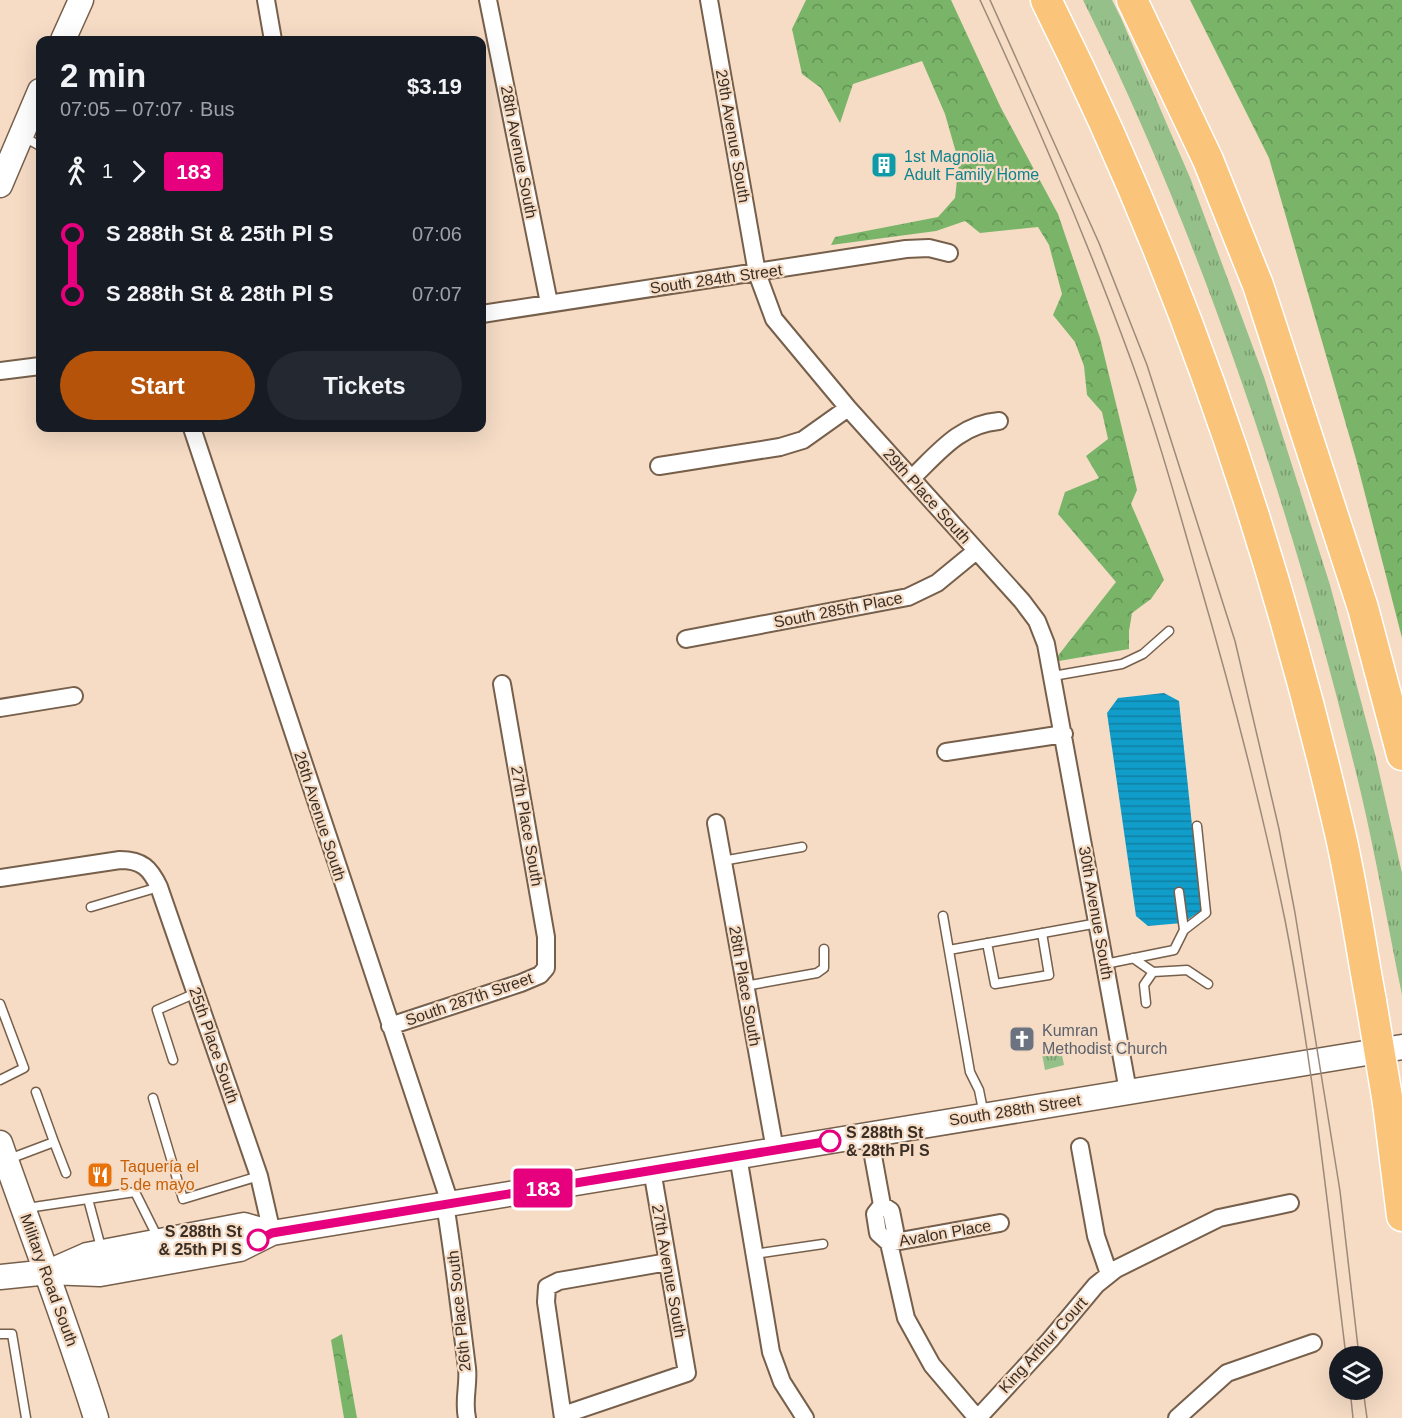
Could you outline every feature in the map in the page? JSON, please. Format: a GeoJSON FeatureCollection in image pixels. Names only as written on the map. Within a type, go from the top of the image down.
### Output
{"type":"FeatureCollection","features":[{"type":"Feature","properties":{"kind":"highway"},"geometry":{"type":"LineString","coordinates":[[1046,0],[1086,80],[1143,208],[1202,360],[1261,540],[1305,688],[1339,827],[1371,1001],[1388,1103],[1402,1216]]}},
{"type":"Feature","properties":{"kind":"highway"},"geometry":{"type":"LineString","coordinates":[[1132,0],[1208,160],[1258,285],[1353,574],[1402,755]]}},
{"type":"Feature","properties":{"kind":"main road"},"geometry":{"type":"LineString","coordinates":[[65,36],[81,0]]}},
{"type":"Feature","properties":{"kind":"main road"},"geometry":{"type":"LineString","coordinates":[[0,185],[31,141],[36,113]]}},
{"type":"Feature","properties":{"kind":"main road","name":"South 288th Street"},"geometry":{"type":"LineString","coordinates":[[0,1277],[48,1272],[100,1274],[240,1249],[272,1233],[1402,1047]]}},
{"type":"Feature","properties":{"kind":"main road","name":"Military Road South"},"geometry":{"type":"LineString","coordinates":[[3,1151],[48,1272],[96,1418]]}},
{"type":"Feature","properties":{"kind":"main road","name":"South 288th Street"},"geometry":{"type":"LineString","coordinates":[[48,1272],[87,1255],[244,1225],[272,1233]]}},
{"type":"Feature","properties":{"kind":"street"},"geometry":{"type":"LineString","coordinates":[[266,0],[272,36]]}},
{"type":"Feature","properties":{"kind":"street","name":"28th Avenue South"},"geometry":{"type":"LineString","coordinates":[[489,0],[549,303]]}},
{"type":"Feature","properties":{"kind":"street","name":"29th Avenue South"},"geometry":{"type":"LineString","coordinates":[[709,0],[758,273]]}},
{"type":"Feature","properties":{"kind":"street","name":"South 284th Street"},"geometry":{"type":"LineString","coordinates":[[486,313],[906,249],[929,248],[949,254]]}},
{"type":"Feature","properties":{"kind":"street","name":"29th Place South"},"geometry":{"type":"LineString","coordinates":[[758,273],[767,304],[781,330],[1022,601],[1037,621],[1047,644],[1064,734]]}},
{"type":"Feature","properties":{"kind":"street"},"geometry":{"type":"LineString","coordinates":[[0,371],[36,366]]}},
{"type":"Feature","properties":{"kind":"street"},"geometry":{"type":"LineString","coordinates":[[659,466],[780,447],[803,440],[848,408]]}},
{"type":"Feature","properties":{"kind":"street"},"geometry":{"type":"LineString","coordinates":[[912,478],[960,433],[981,424],[999,421]]}},
{"type":"Feature","properties":{"kind":"street","name":"26th Avenue South"},"geometry":{"type":"LineString","coordinates":[[193,432],[448,1204]]}},
{"type":"Feature","properties":{"kind":"street","name":"South 285th Place"},"geometry":{"type":"LineString","coordinates":[[687,639],[908,597],[937,583],[976,551]]}},
{"type":"Feature","properties":{"kind":"street","name":"27th Place South"},"geometry":{"type":"LineString","coordinates":[[502,684],[546,937],[546,968]]}},
{"type":"Feature","properties":{"kind":"street"},"geometry":{"type":"LineString","coordinates":[[0,708],[75,696]]}},
{"type":"Feature","properties":{"kind":"street"},"geometry":{"type":"LineString","coordinates":[[946,752],[1064,734]]}},
{"type":"Feature","properties":{"kind":"street","name":"30th Avenue South"},"geometry":{"type":"LineString","coordinates":[[1064,734],[1128,1092]]}},
{"type":"Feature","properties":{"kind":"street","name":"28th Place South"},"geometry":{"type":"LineString","coordinates":[[716,823],[775,1150]]}},
{"type":"Feature","properties":{"kind":"street","name":"25th Place South"},"geometry":{"type":"LineString","coordinates":[[0,878],[105,861],[130,860],[142,863],[150,870],[159,887],[259,1176],[272,1233]]}},
{"type":"Feature","properties":{"kind":"street","name":"South 287th Street"},"geometry":{"type":"LineString","coordinates":[[390,1026],[521,983],[540,975],[546,968]]}},
{"type":"Feature","properties":{"kind":"street"},"geometry":{"type":"LineString","coordinates":[[869,1134],[882,1205],[891,1211],[895,1230],[889,1243],[901,1301],[914,1335],[942,1378],[977,1418]]}},
{"type":"Feature","properties":{"kind":"street"},"geometry":{"type":"LineString","coordinates":[[1080,1147],[1096,1236],[1109,1274]]}},
{"type":"Feature","properties":{"kind":"street"},"geometry":{"type":"LineString","coordinates":[[738,1156],[771,1352],[782,1382],[805,1418]]}},
{"type":"Feature","properties":{"kind":"street","name":"27th Avenue South"},"geometry":{"type":"LineString","coordinates":[[563,1416],[687,1373],[652,1170]]}},
{"type":"Feature","properties":{"kind":"street","name":"King Arthur Court"},"geometry":{"type":"LineString","coordinates":[[977,1418],[1109,1274],[1219,1218],[1290,1203]]}},
{"type":"Feature","properties":{"kind":"street","name":"26th Place South"},"geometry":{"type":"LineString","coordinates":[[448,1204],[460,1298],[461,1335],[467,1370],[464,1403],[467,1418]]}},
{"type":"Feature","properties":{"kind":"street","name":"Avalon Place"},"geometry":{"type":"LineString","coordinates":[[889,1243],[1000,1223]]}},
{"type":"Feature","properties":{"kind":"street"},"geometry":{"type":"LineString","coordinates":[[563,1416],[546,1302],[547,1287],[559,1281],[668,1262]]}},
{"type":"Feature","properties":{"kind":"street"},"geometry":{"type":"LineString","coordinates":[[1177,1418],[1227,1373],[1313,1343]]}},
{"type":"Feature","properties":{"kind":"lane"},"geometry":{"type":"LineString","coordinates":[[1053,676],[1122,664],[1143,654],[1169,631]]}},
{"type":"Feature","properties":{"kind":"lane"},"geometry":{"type":"LineString","coordinates":[[1105,964],[1174,950],[1184,930],[1206,914],[1197,826]]}},
{"type":"Feature","properties":{"kind":"lane"},"geometry":{"type":"LineString","coordinates":[[722,861],[802,847]]}},
{"type":"Feature","properties":{"kind":"lane"},"geometry":{"type":"LineString","coordinates":[[91,907],[159,887]]}},
{"type":"Feature","properties":{"kind":"lane"},"geometry":{"type":"LineString","coordinates":[[1179,892],[1184,930]]}},
{"type":"Feature","properties":{"kind":"lane"},"geometry":{"type":"LineString","coordinates":[[943,916],[970,1072],[979,1090],[984,1115]]}},
{"type":"Feature","properties":{"kind":"lane"},"geometry":{"type":"LineString","coordinates":[[949,950],[1098,923]]}},
{"type":"Feature","properties":{"kind":"lane"},"geometry":{"type":"LineString","coordinates":[[987,943],[995,984],[1049,975],[1042,933]]}},
{"type":"Feature","properties":{"kind":"lane"},"geometry":{"type":"LineString","coordinates":[[745,986],[817,973],[824,968],[824,949]]}},
{"type":"Feature","properties":{"kind":"lane"},"geometry":{"type":"LineString","coordinates":[[1133,958],[1153,972],[1187,970],[1208,984]]}},
{"type":"Feature","properties":{"kind":"lane"},"geometry":{"type":"LineString","coordinates":[[1146,1003],[1144,986],[1153,972]]}},
{"type":"Feature","properties":{"kind":"lane"},"geometry":{"type":"LineString","coordinates":[[173,1060],[157,1010],[196,993]]}},
{"type":"Feature","properties":{"kind":"lane"},"geometry":{"type":"LineString","coordinates":[[0,1004],[24,1068],[0,1080]]}},
{"type":"Feature","properties":{"kind":"lane"},"geometry":{"type":"LineString","coordinates":[[36,1092],[66,1173]]}},
{"type":"Feature","properties":{"kind":"lane"},"geometry":{"type":"LineString","coordinates":[[153,1098],[183,1199],[259,1176]]}},
{"type":"Feature","properties":{"kind":"lane"},"geometry":{"type":"LineString","coordinates":[[3,1151],[54,1142]]}},
{"type":"Feature","properties":{"kind":"lane"},"geometry":{"type":"LineString","coordinates":[[23,1208],[135,1192],[160,1242]]}},
{"type":"Feature","properties":{"kind":"lane"},"geometry":{"type":"LineString","coordinates":[[88,1199],[102,1252]]}},
{"type":"Feature","properties":{"kind":"lane"},"geometry":{"type":"LineString","coordinates":[[754,1254],[823,1244]]}},
{"type":"Feature","properties":{"kind":"lane"},"geometry":{"type":"LineString","coordinates":[[0,1334],[12,1334],[26,1418]]}},
{"type":"Feature","properties":{"kind":"green space"},"geometry":{"type":"Polygon","coordinates":[[[806,0],[951,0],[1001,108],[1058,214],[1100,338],[1137,490],[1131,504],[1164,580],[1151,599],[1132,613],[1129,649],[1053,662],[1116,582],[1058,514],[1065,492],[1099,478],[1086,456],[1108,439],[1102,412],[1087,395],[1084,366],[1075,342],[1053,315],[1062,294],[1049,245],[1038,227],[980,233],[965,221],[936,231],[831,245],[835,237],[938,217],[955,198],[959,163],[945,114],[922,61],[853,84],[840,123],[821,88],[802,74],[792,29],[806,0]]]}},
{"type":"Feature","properties":{"kind":"green space"},"geometry":{"type":"Polygon","coordinates":[[[1083,0],[1112,0],[1121,18],[1191,180],[1264,377],[1330,585],[1375,754],[1402,873],[1402,995],[1360,789],[1307,587],[1276,487],[1208,288],[1128,94],[1083,0]]]}},
{"type":"Feature","properties":{"kind":"green space"},"geometry":{"type":"Polygon","coordinates":[[[1190,0],[1402,0],[1402,638],[1356,459],[1269,158],[1190,0]]]}},
{"type":"Feature","properties":{"kind":"green space"},"geometry":{"type":"Polygon","coordinates":[[[1061,1050],[1064,1065],[1045,1070],[1042,1054],[1061,1050]]]}},
{"type":"Feature","properties":{"kind":"green space"},"geometry":{"type":"Polygon","coordinates":[[[342,1334],[357,1418],[344,1418],[331,1340],[342,1334]]]}},
{"type":"Feature","properties":{"kind":"water"},"geometry":{"type":"Polygon","coordinates":[[[1164,693],[1179,701],[1201,911],[1182,923],[1148,926],[1136,916],[1107,713],[1118,698],[1164,693]]]}},
{"type":"Feature","properties":{"kind":"tram line"},"geometry":{"type":"LineString","coordinates":[[980,0],[1059,178],[1131,360],[1166,468],[1234,705],[1266,833],[1295,974],[1319,1137],[1345,1346]]}},
{"type":"Feature","properties":{"kind":"tram line"},"geometry":{"type":"LineString","coordinates":[[990,0],[1099,243],[1147,365],[1235,641],[1279,829],[1295,913],[1340,1191],[1358,1346]]}},
{"type":"Feature","properties":{"kind":"tram line"},"geometry":{"type":"LineString","coordinates":[[1351,1400],[1353,1418]]}},
{"type":"Feature","properties":{"kind":"tram line"},"geometry":{"type":"LineString","coordinates":[[1365,1400],[1367,1418]]}},
{"type":"Feature","properties":{"kind":"bus line","name":"183"},"geometry":{"type":"LineString","coordinates":[[258,1240],[272,1233],[830,1141]]}},
{"type":"Feature","properties":{"kind":"place","name":"1st Magnolia Adult Family Home"},"geometry":{"type":"Point","coordinates":[884,165]}},
{"type":"Feature","properties":{"kind":"place","name":"Kumran Methodist Church"},"geometry":{"type":"Point","coordinates":[1022,1039]}},
{"type":"Feature","properties":{"kind":"place","name":"S 288th St & 28th Pl S"},"geometry":{"type":"Point","coordinates":[830,1141]}},
{"type":"Feature","properties":{"kind":"place","name":"Taquería el 5 de mayo"},"geometry":{"type":"Point","coordinates":[100,1175]}},
{"type":"Feature","properties":{"kind":"place","name":"S 288th St & 25th Pl S"},"geometry":{"type":"Point","coordinates":[258,1240]}}]}
